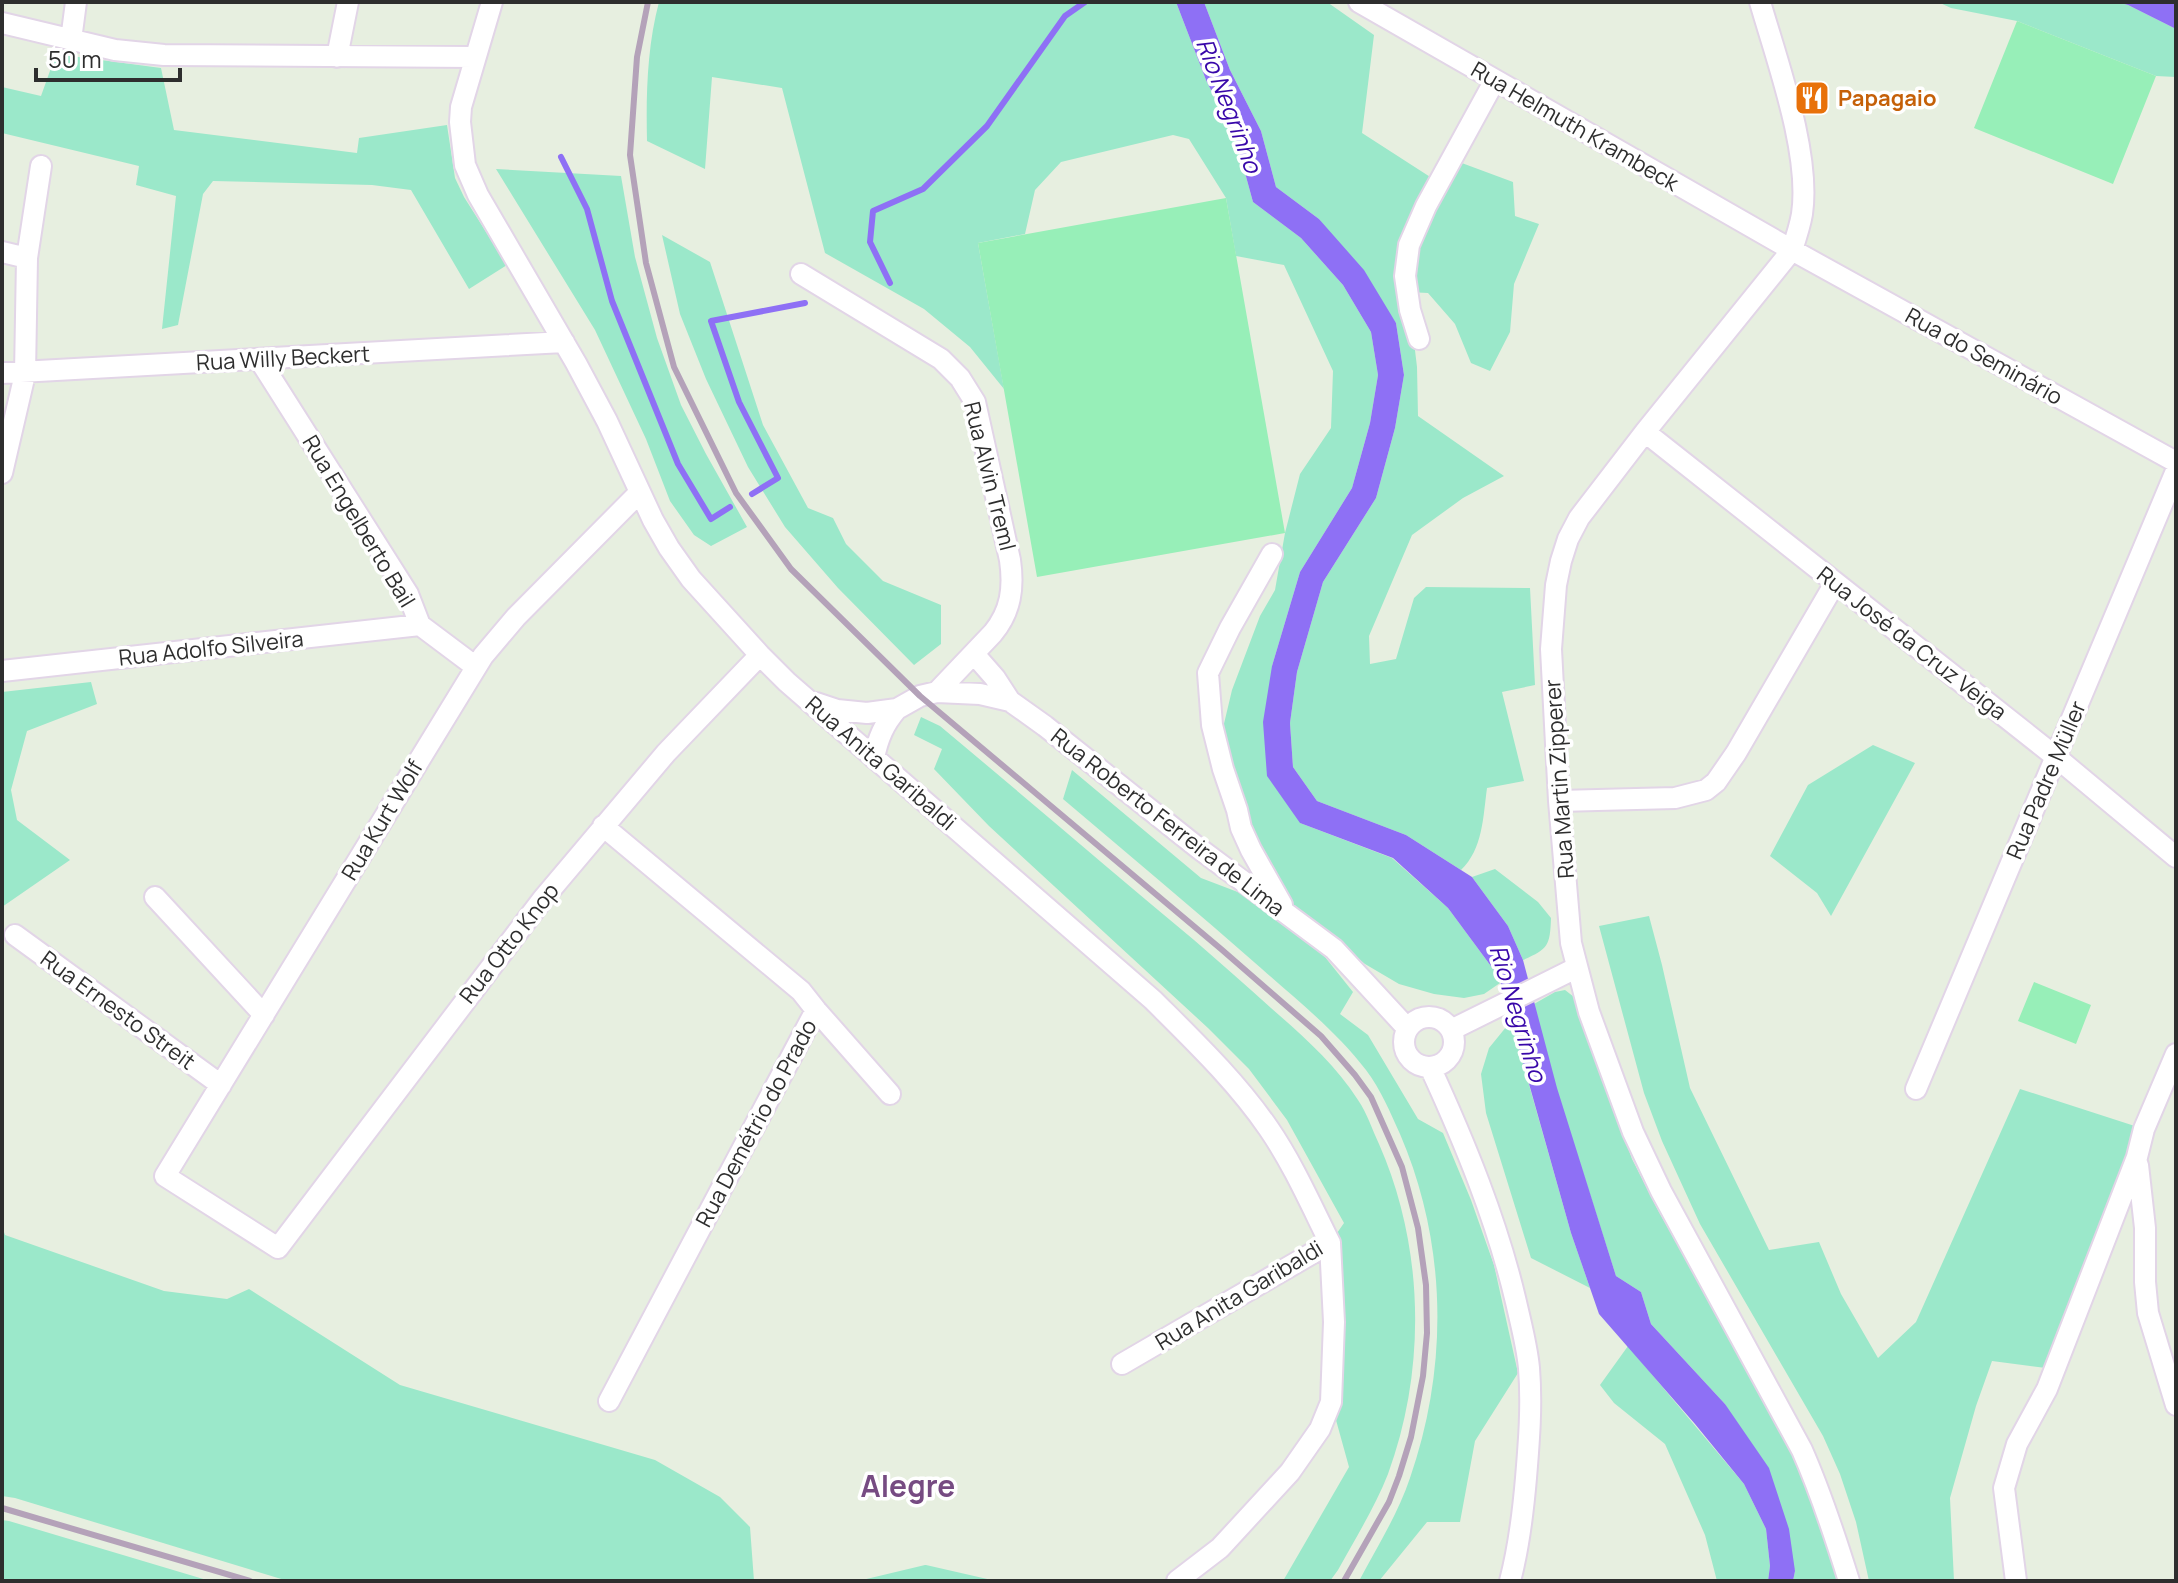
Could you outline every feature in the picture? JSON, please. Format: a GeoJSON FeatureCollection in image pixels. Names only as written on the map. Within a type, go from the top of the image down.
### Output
{"type":"FeatureCollection","features":[{"type":"Feature","properties":{"kind":"street"},"geometry":{"type":"LineString","coordinates":[[71,40],[76,2]]}},
{"type":"Feature","properties":{"kind":"street"},"geometry":{"type":"LineString","coordinates":[[337,57],[348,2]]}},
{"type":"Feature","properties":{"kind":"street","name":"Rua Anita Garibaldi"},"geometry":{"type":"LineString","coordinates":[[492,2],[465,91],[460,122],[465,165],[478,195],[607,421],[639,493],[669,548],[691,579],[760,655],[1153,1000],[1204,1050],[1270,1130],[1330,1243],[1122,1364]]}},
{"type":"Feature","properties":{"kind":"street","name":"Rua Helmuth Krambeck"},"geometry":{"type":"LineString","coordinates":[[1359,2],[1792,250]]}},
{"type":"Feature","properties":{"kind":"street","name":"Rua Martin Zipperer"},"geometry":{"type":"LineString","coordinates":[[1760,2],[1791,112],[1802,170],[1802,214],[1792,250],[1645,432],[1579,518],[1568,539],[1556,585],[1551,649],[1559,801],[1571,943],[1576,968],[1633,1132],[1661,1191],[1802,1450],[1816,1480],[1849,1581]]}},
{"type":"Feature","properties":{"kind":"street"},"geometry":{"type":"LineString","coordinates":[[2,23],[115,50],[164,55],[475,57]]}},
{"type":"Feature","properties":{"kind":"street"},"geometry":{"type":"LineString","coordinates":[[1419,339],[1410,310],[1405,276],[1409,245],[1426,206],[1495,80]]}},
{"type":"Feature","properties":{"kind":"street"},"geometry":{"type":"LineString","coordinates":[[2,473],[25,374],[27,258],[41,166]]}},
{"type":"Feature","properties":{"kind":"street","name":"Rua do Seminário"},"geometry":{"type":"LineString","coordinates":[[1792,250],[2176,462]]}},
{"type":"Feature","properties":{"kind":"street"},"geometry":{"type":"LineString","coordinates":[[2,252],[27,258]]}},
{"type":"Feature","properties":{"kind":"street","name":"Rua Alvin Treml"},"geometry":{"type":"LineString","coordinates":[[801,274],[941,359],[960,378],[975,402],[1012,574],[1011,602],[1001,624],[937,692]]}},
{"type":"Feature","properties":{"kind":"street","name":"Rua Willy Beckert"},"geometry":{"type":"LineString","coordinates":[[2,373],[564,342]]}},
{"type":"Feature","properties":{"kind":"street","name":"Rua Engelberto Bail"},"geometry":{"type":"LineString","coordinates":[[259,359],[408,594],[420,625],[476,667]]}},
{"type":"Feature","properties":{"kind":"street","name":"Rua José da Cruz Veiga"},"geometry":{"type":"LineString","coordinates":[[1645,432],[2056,757],[2176,857]]}},
{"type":"Feature","properties":{"kind":"street","name":"Rua Padre Müller"},"geometry":{"type":"LineString","coordinates":[[1916,1089],[2176,471]]}},
{"type":"Feature","properties":{"kind":"street","name":"Rua Kurt Wolf"},"geometry":{"type":"LineString","coordinates":[[165,1176],[476,667],[516,617],[639,493]]}},
{"type":"Feature","properties":{"kind":"street"},"geometry":{"type":"LineString","coordinates":[[1272,554],[1208,673],[1212,725],[1241,828],[1285,912]]}},
{"type":"Feature","properties":{"kind":"street"},"geometry":{"type":"LineString","coordinates":[[1559,801],[1675,798],[1706,790],[1716,782],[1736,753],[1835,583]]}},
{"type":"Feature","properties":{"kind":"street","name":"Rua Adolfo Silveira"},"geometry":{"type":"LineString","coordinates":[[2,671],[420,625]]}},
{"type":"Feature","properties":{"kind":"street"},"geometry":{"type":"LineString","coordinates":[[974,654],[1010,701]]}},
{"type":"Feature","properties":{"kind":"street","name":"Rua Otto Knop"},"geometry":{"type":"LineString","coordinates":[[165,1176],[278,1248],[504,948],[603,826],[666,753],[760,655]]}},
{"type":"Feature","properties":{"kind":"street","name":"Rua Roberto Ferreira de Lima"},"geometry":{"type":"LineString","coordinates":[[809,700],[837,710],[867,713],[897,709],[920,696],[937,692],[980,694],[1010,701],[1334,949],[1407,1028]]}},
{"type":"Feature","properties":{"kind":"street"},"geometry":{"type":"LineString","coordinates":[[874,758],[877,740],[885,723],[897,709]]}},
{"type":"Feature","properties":{"kind":"street","name":"Rua Demétrio do Prado"},"geometry":{"type":"LineString","coordinates":[[603,826],[801,991],[816,1010],[609,1401]]}},
{"type":"Feature","properties":{"kind":"street"},"geometry":{"type":"LineString","coordinates":[[155,897],[264,1015]]}},
{"type":"Feature","properties":{"kind":"street","name":"Rua Ernesto Streit"},"geometry":{"type":"LineString","coordinates":[[15,935],[221,1085]]}},
{"type":"Feature","properties":{"kind":"street"},"geometry":{"type":"LineString","coordinates":[[1451,1030],[1576,968]]}},
{"type":"Feature","properties":{"kind":"street"},"geometry":{"type":"LineString","coordinates":[[816,1010],[890,1094]]}},
{"type":"Feature","properties":{"kind":"street"},"geometry":{"type":"LineString","coordinates":[[1435,1017],[1444,1021],[1451,1030],[1453,1050],[1440,1065],[1419,1065],[1410,1059],[1404,1039],[1407,1028],[1414,1021],[1435,1017]]}},
{"type":"Feature","properties":{"kind":"street"},"geometry":{"type":"LineString","coordinates":[[2016,1581],[2004,1488],[2017,1444],[2047,1389],[2137,1157],[2144,1129],[2176,1054]]}},
{"type":"Feature","properties":{"kind":"street"},"geometry":{"type":"LineString","coordinates":[[1430,1067],[1461,1136],[1490,1213],[1514,1291],[1529,1366],[1530,1422],[1524,1507],[1510,1581]]}},
{"type":"Feature","properties":{"kind":"street"},"geometry":{"type":"LineString","coordinates":[[2137,1157],[2145,1228],[2148,1313],[2176,1405]]}},
{"type":"Feature","properties":{"kind":"street"},"geometry":{"type":"LineString","coordinates":[[1177,1581],[1220,1548],[1290,1472],[1320,1429],[1331,1402],[1334,1322],[1330,1243]]}},
{"type":"Feature","properties":{"kind":"green space"},"geometry":{"type":"Polygon","coordinates":[[[659,2],[1176,2],[1206,80],[1236,140],[1253,202],[1301,238],[1343,285],[1371,332],[1378,375],[1370,423],[1352,488],[1300,572],[1272,666],[1300,823],[1392,858],[1448,908],[1499,977],[1500,983],[1484,994],[1464,998],[1434,994],[1399,984],[1365,964],[1272,888],[1218,749],[1232,690],[1260,616],[1275,590],[1300,474],[1331,428],[1333,371],[1284,265],[1236,256],[1226,198],[1189,139],[1173,135],[1061,162],[1035,190],[1025,234],[978,243],[1004,389],[970,347],[924,309],[825,253],[782,88],[712,77],[705,169],[647,141],[648,71],[659,2]]]}},
{"type":"Feature","properties":{"kind":"green space"},"geometry":{"type":"Polygon","coordinates":[[[1204,2],[1327,2],[1374,35],[1362,133],[1438,182],[1451,159],[1513,182],[1515,216],[1539,224],[1514,284],[1510,332],[1490,371],[1471,363],[1455,324],[1428,293],[1408,292],[1417,367],[1418,416],[1504,476],[1463,498],[1412,535],[1369,636],[1370,664],[1396,659],[1414,598],[1426,587],[1530,588],[1535,685],[1502,692],[1524,781],[1487,788],[1478,842],[1461,870],[1406,835],[1317,801],[1293,767],[1290,723],[1297,672],[1323,582],[1376,498],[1395,428],[1404,375],[1396,323],[1319,219],[1276,187],[1261,131],[1230,70],[1204,2]]]}},
{"type":"Feature","properties":{"kind":"green space"},"geometry":{"type":"Polygon","coordinates":[[[1938,2],[2117,2],[2128,5],[2176,29],[2176,77],[2156,76],[2017,21],[1951,8],[1938,2]]]}},
{"type":"Feature","properties":{"kind":"green space"},"geometry":{"type":"Polygon","coordinates":[[[2017,21],[2156,76],[2113,184],[1974,128],[2017,21]]]}},
{"type":"Feature","properties":{"kind":"green space"},"geometry":{"type":"Polygon","coordinates":[[[56,54],[161,68],[174,130],[357,153],[359,138],[447,125],[455,178],[507,265],[469,289],[411,190],[372,185],[213,181],[203,194],[178,325],[162,329],[176,196],[136,185],[139,166],[2,133],[2,87],[41,96],[56,54]]]}},
{"type":"Feature","properties":{"kind":"green space"},"geometry":{"type":"Polygon","coordinates":[[[496,169],[621,176],[635,257],[657,338],[681,405],[747,527],[711,546],[694,535],[670,501],[646,439],[595,330],[496,169]]]}},
{"type":"Feature","properties":{"kind":"green space"},"geometry":{"type":"Polygon","coordinates":[[[1226,198],[1285,533],[1037,577],[978,243],[1226,198]]]}},
{"type":"Feature","properties":{"kind":"green space"},"geometry":{"type":"Polygon","coordinates":[[[662,235],[710,262],[763,425],[808,508],[833,518],[846,544],[883,581],[941,605],[941,644],[914,665],[838,588],[785,527],[748,467],[706,379],[680,314],[662,235]]]}},
{"type":"Feature","properties":{"kind":"green space"},"geometry":{"type":"Polygon","coordinates":[[[91,682],[97,704],[27,731],[11,790],[17,820],[70,860],[2,907],[2,692],[91,682]]]}},
{"type":"Feature","properties":{"kind":"green space"},"geometry":{"type":"Polygon","coordinates":[[[921,717],[940,726],[1295,1029],[1339,1074],[1367,1116],[1394,1183],[1405,1224],[1412,1265],[1414,1350],[1401,1434],[1388,1474],[1330,1581],[1283,1581],[1349,1467],[1331,1402],[1330,1243],[1344,1223],[1287,1120],[1249,1069],[989,826],[934,769],[942,749],[914,735],[921,717]]]}},
{"type":"Feature","properties":{"kind":"green space"},"geometry":{"type":"Polygon","coordinates":[[[1873,745],[1915,763],[1831,916],[1817,893],[1770,856],[1808,785],[1873,745]]]}},
{"type":"Feature","properties":{"kind":"green space"},"geometry":{"type":"Polygon","coordinates":[[[1072,770],[1201,878],[1243,894],[1321,952],[1353,992],[1340,1014],[1368,1035],[1418,1119],[1443,1133],[1471,1200],[1494,1265],[1518,1373],[1475,1441],[1460,1522],[1427,1522],[1379,1581],[1359,1581],[1410,1478],[1432,1392],[1436,1349],[1434,1261],[1416,1175],[1385,1101],[1354,1056],[1303,1005],[1063,799],[1072,770]]]}},
{"type":"Feature","properties":{"kind":"green space"},"geometry":{"type":"Polygon","coordinates":[[[1495,869],[1538,902],[1551,918],[1546,945],[1523,960],[1508,926],[1472,877],[1495,869]]]}},
{"type":"Feature","properties":{"kind":"green space"},"geometry":{"type":"Polygon","coordinates":[[[1649,916],[1690,1088],[1769,1250],[1819,1242],[1841,1294],[1878,1358],[1916,1322],[2020,1089],[2144,1129],[2054,1369],[1992,1361],[1950,1498],[1954,1581],[1869,1581],[1856,1522],[1823,1436],[1700,1224],[1644,1093],[1599,926],[1649,916]]]}},
{"type":"Feature","properties":{"kind":"green space"},"geometry":{"type":"Polygon","coordinates":[[[2034,982],[2091,1005],[2076,1044],[2018,1021],[2034,982]]]}},
{"type":"Feature","properties":{"kind":"green space"},"geometry":{"type":"Polygon","coordinates":[[[1565,990],[1574,997],[1582,1012],[1632,1159],[1762,1392],[1810,1485],[1839,1581],[1793,1581],[1795,1571],[1725,1404],[1651,1324],[1641,1292],[1616,1276],[1556,1088],[1534,1004],[1565,990]]]}},
{"type":"Feature","properties":{"kind":"green space"},"geometry":{"type":"Polygon","coordinates":[[[1511,1021],[1571,1233],[1590,1288],[1531,1258],[1486,1113],[1481,1074],[1489,1048],[1511,1021]]]}},
{"type":"Feature","properties":{"kind":"green space"},"geometry":{"type":"Polygon","coordinates":[[[2,1226],[5,1235],[164,1291],[227,1299],[249,1289],[400,1385],[655,1460],[720,1497],[750,1527],[754,1581],[288,1581],[2,1496],[2,1226]]]}},
{"type":"Feature","properties":{"kind":"green space"},"geometry":{"type":"Polygon","coordinates":[[[1628,1346],[1744,1484],[1766,1529],[1770,1566],[1768,1581],[1717,1581],[1705,1535],[1665,1444],[1614,1403],[1600,1385],[1628,1346]]]}},
{"type":"Feature","properties":{"kind":"green space"},"geometry":{"type":"Polygon","coordinates":[[[2,1520],[9,1521],[210,1581],[2,1581],[2,1520]]]}},
{"type":"Feature","properties":{"kind":"green space"},"geometry":{"type":"Polygon","coordinates":[[[926,1565],[996,1581],[858,1581],[926,1565]]]}},
{"type":"Feature","properties":{"kind":"water","name":"Rio Negrinho"},"geometry":{"type":"Polygon","coordinates":[[[1176,2],[1204,2],[1230,70],[1261,131],[1276,187],[1319,219],[1364,270],[1396,323],[1404,375],[1395,428],[1376,498],[1323,582],[1297,672],[1290,723],[1293,767],[1317,801],[1406,835],[1472,877],[1508,926],[1523,960],[1557,1088],[1616,1276],[1641,1292],[1651,1324],[1725,1404],[1769,1468],[1789,1529],[1795,1571],[1793,1581],[1768,1581],[1770,1566],[1766,1529],[1744,1484],[1599,1314],[1571,1233],[1499,977],[1448,908],[1393,858],[1300,823],[1267,776],[1263,722],[1272,666],[1300,572],[1352,488],[1370,423],[1378,375],[1371,332],[1343,285],[1301,238],[1253,202],[1236,140],[1206,80],[1176,2]]]}},
{"type":"Feature","properties":{"kind":"water"},"geometry":{"type":"Polygon","coordinates":[[[2117,2],[2176,2],[2176,29],[2128,5],[2117,2]]]}},
{"type":"Feature","properties":{"kind":"waterway"},"geometry":{"type":"LineString","coordinates":[[890,283],[870,242],[873,211],[923,189],[987,126],[1065,16],[1085,2]]}},
{"type":"Feature","properties":{"kind":"waterway"},"geometry":{"type":"LineString","coordinates":[[561,157],[587,209],[612,301],[678,464],[711,519],[730,507]]}},
{"type":"Feature","properties":{"kind":"waterway"},"geometry":{"type":"LineString","coordinates":[[752,494],[778,478],[739,402],[711,321],[805,303]]}},
{"type":"Feature","properties":{"kind":"railway"},"geometry":{"type":"LineString","coordinates":[[648,2],[637,57],[630,155],[646,263],[674,367],[736,493],[791,569],[920,696],[1321,1036],[1371,1097],[1402,1167],[1418,1228],[1426,1285],[1427,1333],[1423,1376],[1411,1437],[1389,1502],[1344,1581]]}},
{"type":"Feature","properties":{"kind":"railway"},"geometry":{"type":"LineString","coordinates":[[2,1508],[250,1581]]}},
{"type":"Feature","properties":{"kind":"place","name":"Papagaio"},"geometry":{"type":"Point","coordinates":[1812,98]}},
{"type":"Feature","properties":{"kind":"district","name":"Alegre"},"geometry":{"type":"Point","coordinates":[908,1485]}}]}
